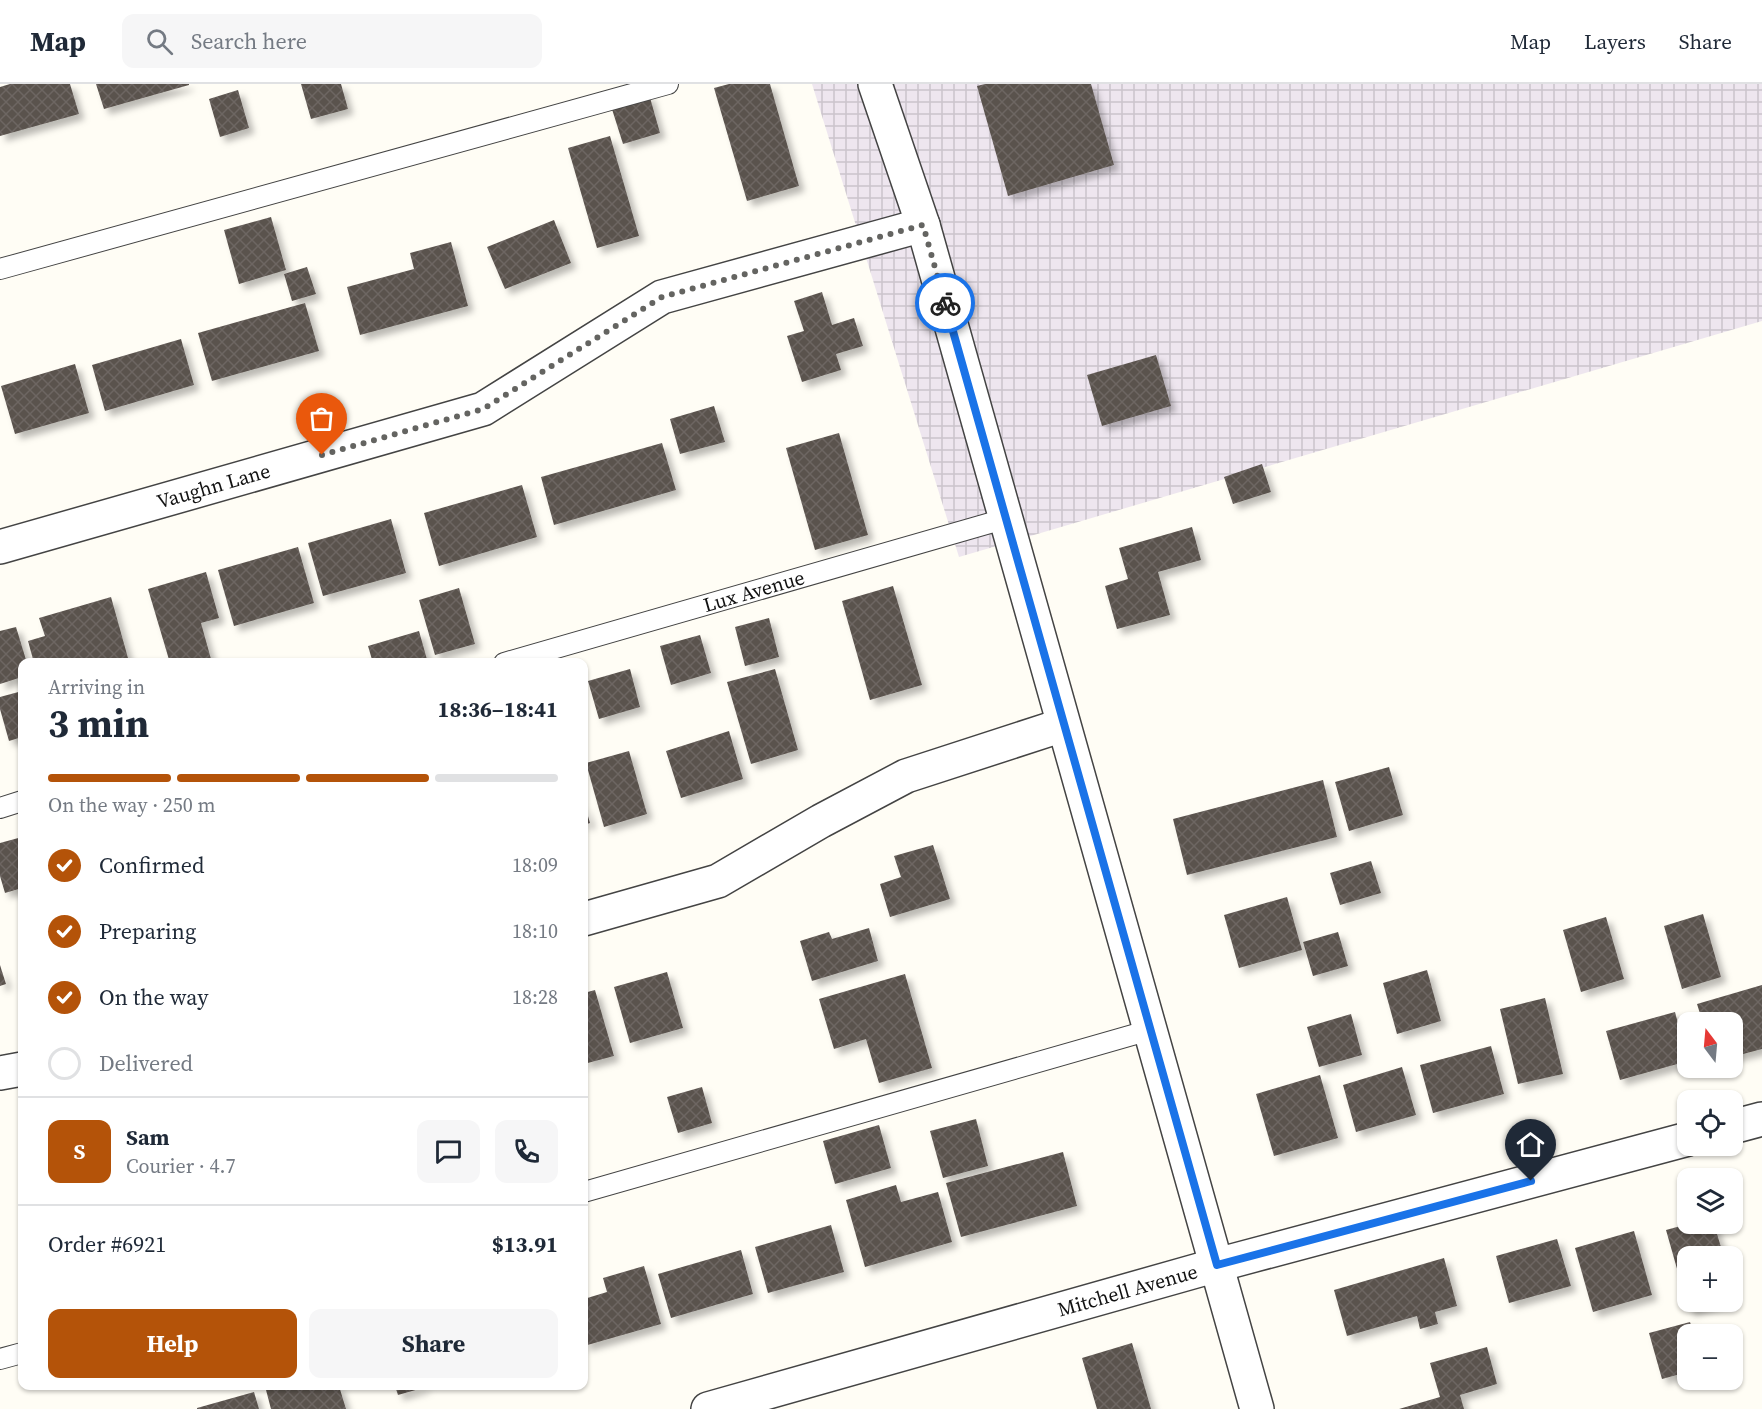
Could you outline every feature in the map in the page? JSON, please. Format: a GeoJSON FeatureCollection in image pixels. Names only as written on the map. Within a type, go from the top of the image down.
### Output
{"type":"FeatureCollection","features":[{"type":"Feature","properties":{"kind":"street"},"geometry":{"type":"LineString","coordinates":[[875,84],[923,225],[1004,519],[1257,1409]]}},
{"type":"Feature","properties":{"kind":"street","name":"Vaughn Lane"},"geometry":{"type":"LineString","coordinates":[[0,547],[483,409],[662,297],[923,225]]}},
{"type":"Feature","properties":{"kind":"street"},"geometry":{"type":"LineString","coordinates":[[588,918],[718,881],[821,821],[906,777],[1063,725]]}},
{"type":"Feature","properties":{"kind":"street"},"geometry":{"type":"LineString","coordinates":[[0,1073],[18,1070]]}},
{"type":"Feature","properties":{"kind":"street"},"geometry":{"type":"LineString","coordinates":[[1743,1124],[1762,1119]]}},
{"type":"Feature","properties":{"kind":"street","name":"Mitchell Avenue"},"geometry":{"type":"LineString","coordinates":[[708,1409],[1217,1265],[1677,1142]]}},
{"type":"Feature","properties":{"kind":"lane"},"geometry":{"type":"LineString","coordinates":[[0,269],[668,84]]}},
{"type":"Feature","properties":{"kind":"lane","name":"Lux Avenue"},"geometry":{"type":"LineString","coordinates":[[521,658],[1004,519]]}},
{"type":"Feature","properties":{"kind":"lane"},"geometry":{"type":"LineString","coordinates":[[0,808],[18,802]]}},
{"type":"Feature","properties":{"kind":"lane"},"geometry":{"type":"LineString","coordinates":[[588,1191],[1150,1030]]}},
{"type":"Feature","properties":{"kind":"lane"},"geometry":{"type":"LineString","coordinates":[[0,1359],[18,1354]]}},
{"type":"Feature","properties":{"kind":"shaded area"},"geometry":{"type":"Polygon","coordinates":[[[812,84],[1762,84],[1762,321],[959,557],[812,84]]]}},
{"type":"Feature","properties":{"kind":"building"},"geometry":{"type":"Polygon","coordinates":[[[10,84],[70,84],[79,114],[0,136],[0,87],[10,84]]]}},
{"type":"Feature","properties":{"kind":"building"},"geometry":{"type":"Polygon","coordinates":[[[96,84],[189,84],[189,85],[104,109],[96,84]]]}},
{"type":"Feature","properties":{"kind":"building"},"geometry":{"type":"Polygon","coordinates":[[[301,84],[341,84],[348,109],[311,119],[301,84]]]}},
{"type":"Feature","properties":{"kind":"building"},"geometry":{"type":"Polygon","coordinates":[[[729,84],[770,84],[799,186],[747,201],[714,88],[729,84]]]}},
{"type":"Feature","properties":{"kind":"building"},"geometry":{"type":"Polygon","coordinates":[[[985,84],[1091,84],[1114,165],[1008,196],[977,86],[985,84]]]}},
{"type":"Feature","properties":{"kind":"building"},"geometry":{"type":"Polygon","coordinates":[[[238,90],[249,128],[220,137],[209,99],[238,90]]]}},
{"type":"Feature","properties":{"kind":"building"},"geometry":{"type":"Polygon","coordinates":[[[649,94],[660,133],[623,144],[611,106],[649,94]]]}},
{"type":"Feature","properties":{"kind":"building"},"geometry":{"type":"Polygon","coordinates":[[[610,136],[639,236],[597,248],[568,148],[610,136]]]}},
{"type":"Feature","properties":{"kind":"building"},"geometry":{"type":"Polygon","coordinates":[[[271,217],[286,270],[239,284],[224,230],[271,217]]]}},
{"type":"Feature","properties":{"kind":"building"},"geometry":{"type":"Polygon","coordinates":[[[554,220],[571,263],[505,289],[487,247],[554,220]]]}},
{"type":"Feature","properties":{"kind":"building"},"geometry":{"type":"Polygon","coordinates":[[[451,242],[468,306],[360,335],[347,287],[414,269],[410,253],[451,242]]]}},
{"type":"Feature","properties":{"kind":"building"},"geometry":{"type":"Polygon","coordinates":[[[307,267],[316,294],[292,301],[284,274],[307,267]]]}},
{"type":"Feature","properties":{"kind":"building"},"geometry":{"type":"Polygon","coordinates":[[[822,292],[832,325],[854,318],[863,346],[836,354],[841,370],[802,382],[787,336],[804,331],[794,301],[822,292]]]}},
{"type":"Feature","properties":{"kind":"building"},"geometry":{"type":"Polygon","coordinates":[[[305,303],[319,351],[212,381],[198,333],[305,303]]]}},
{"type":"Feature","properties":{"kind":"building"},"geometry":{"type":"Polygon","coordinates":[[[181,339],[194,385],[105,411],[92,365],[181,339]]]}},
{"type":"Feature","properties":{"kind":"building"},"geometry":{"type":"Polygon","coordinates":[[[1156,355],[1171,406],[1102,426],[1087,375],[1156,355]]]}},
{"type":"Feature","properties":{"kind":"building"},"geometry":{"type":"Polygon","coordinates":[[[75,364],[89,413],[15,434],[1,386],[75,364]]]}},
{"type":"Feature","properties":{"kind":"building"},"geometry":{"type":"Polygon","coordinates":[[[714,406],[725,442],[680,454],[670,419],[714,406]]]}},
{"type":"Feature","properties":{"kind":"building"},"geometry":{"type":"Polygon","coordinates":[[[839,433],[868,535],[815,550],[786,448],[839,433]]]}},
{"type":"Feature","properties":{"kind":"building"},"geometry":{"type":"Polygon","coordinates":[[[662,443],[676,490],[554,525],[541,477],[662,443]]]}},
{"type":"Feature","properties":{"kind":"building"},"geometry":{"type":"Polygon","coordinates":[[[1262,464],[1271,492],[1233,504],[1224,477],[1262,464]]]}},
{"type":"Feature","properties":{"kind":"building"},"geometry":{"type":"Polygon","coordinates":[[[522,485],[537,537],[439,566],[424,513],[522,485]]]}},
{"type":"Feature","properties":{"kind":"building"},"geometry":{"type":"Polygon","coordinates":[[[391,519],[406,573],[323,596],[308,543],[391,519]]]}},
{"type":"Feature","properties":{"kind":"building"},"geometry":{"type":"Polygon","coordinates":[[[1192,527],[1201,560],[1158,572],[1170,615],[1117,629],[1105,586],[1128,579],[1119,548],[1192,527]]]}},
{"type":"Feature","properties":{"kind":"building"},"geometry":{"type":"Polygon","coordinates":[[[298,547],[314,603],[234,626],[218,570],[298,547]]]}},
{"type":"Feature","properties":{"kind":"building"},"geometry":{"type":"Polygon","coordinates":[[[206,572],[219,618],[201,623],[211,658],[169,658],[148,589],[206,572]]]}},
{"type":"Feature","properties":{"kind":"building"},"geometry":{"type":"Polygon","coordinates":[[[893,586],[922,685],[870,700],[842,601],[893,586]]]}},
{"type":"Feature","properties":{"kind":"building"},"geometry":{"type":"Polygon","coordinates":[[[459,588],[475,644],[435,655],[419,600],[459,588]]]}},
{"type":"Feature","properties":{"kind":"building"},"geometry":{"type":"Polygon","coordinates":[[[111,597],[128,658],[33,658],[28,641],[45,636],[39,618],[111,597]]]}},
{"type":"Feature","properties":{"kind":"building"},"geometry":{"type":"Polygon","coordinates":[[[769,618],[779,657],[745,666],[735,627],[769,618]]]}},
{"type":"Feature","properties":{"kind":"building"},"geometry":{"type":"Polygon","coordinates":[[[16,627],[25,658],[18,658],[18,678],[0,684],[0,631],[16,627]]]}},
{"type":"Feature","properties":{"kind":"building"},"geometry":{"type":"Polygon","coordinates":[[[419,631],[427,658],[372,658],[368,646],[419,631]]]}},
{"type":"Feature","properties":{"kind":"building"},"geometry":{"type":"Polygon","coordinates":[[[700,635],[711,673],[671,685],[660,646],[700,635]]]}},
{"type":"Feature","properties":{"kind":"building"},"geometry":{"type":"Polygon","coordinates":[[[630,669],[640,707],[599,719],[588,681],[630,669]]]}},
{"type":"Feature","properties":{"kind":"building"},"geometry":{"type":"Polygon","coordinates":[[[775,669],[798,750],[751,764],[727,682],[775,669]]]}},
{"type":"Feature","properties":{"kind":"building"},"geometry":{"type":"Polygon","coordinates":[[[18,692],[18,738],[9,741],[0,709],[0,697],[18,692]]]}},
{"type":"Feature","properties":{"kind":"building"},"geometry":{"type":"Polygon","coordinates":[[[729,731],[743,779],[681,798],[666,751],[729,731]]]}},
{"type":"Feature","properties":{"kind":"building"},"geometry":{"type":"Polygon","coordinates":[[[629,751],[647,814],[604,827],[588,770],[588,762],[629,751]]]}},
{"type":"Feature","properties":{"kind":"building"},"geometry":{"type":"Polygon","coordinates":[[[1389,767],[1403,815],[1349,831],[1335,782],[1389,767]]]}},
{"type":"Feature","properties":{"kind":"building"},"geometry":{"type":"Polygon","coordinates":[[[1323,780],[1337,837],[1187,875],[1173,819],[1323,780]]]}},
{"type":"Feature","properties":{"kind":"building"},"geometry":{"type":"Polygon","coordinates":[[[18,838],[18,889],[5,893],[0,876],[0,843],[18,838]]]}},
{"type":"Feature","properties":{"kind":"building"},"geometry":{"type":"Polygon","coordinates":[[[933,845],[950,899],[890,917],[880,884],[901,877],[894,856],[933,845]]]}},
{"type":"Feature","properties":{"kind":"building"},"geometry":{"type":"Polygon","coordinates":[[[1371,861],[1381,893],[1340,905],[1330,873],[1371,861]]]}},
{"type":"Feature","properties":{"kind":"building"},"geometry":{"type":"Polygon","coordinates":[[[1287,897],[1302,950],[1239,968],[1224,915],[1287,897]]]}},
{"type":"Feature","properties":{"kind":"building"},"geometry":{"type":"Polygon","coordinates":[[[1703,914],[1721,977],[1682,989],[1664,926],[1703,914]]]}},
{"type":"Feature","properties":{"kind":"building"},"geometry":{"type":"Polygon","coordinates":[[[1606,917],[1624,979],[1581,992],[1563,930],[1606,917]]]}},
{"type":"Feature","properties":{"kind":"building"},"geometry":{"type":"Polygon","coordinates":[[[869,928],[878,961],[812,981],[800,941],[829,932],[832,939],[869,928]]]}},
{"type":"Feature","properties":{"kind":"building"},"geometry":{"type":"Polygon","coordinates":[[[1338,932],[1348,966],[1313,976],[1303,942],[1338,932]]]}},
{"type":"Feature","properties":{"kind":"building"},"geometry":{"type":"Polygon","coordinates":[[[0,965],[6,984],[0,986],[0,965]]]}},
{"type":"Feature","properties":{"kind":"building"},"geometry":{"type":"Polygon","coordinates":[[[1427,970],[1441,1021],[1397,1034],[1383,983],[1427,970]]]}},
{"type":"Feature","properties":{"kind":"building"},"geometry":{"type":"Polygon","coordinates":[[[667,972],[683,1028],[630,1043],[614,987],[667,972]]]}},
{"type":"Feature","properties":{"kind":"building"},"geometry":{"type":"Polygon","coordinates":[[[905,974],[932,1068],[879,1083],[866,1039],[834,1049],[819,999],[905,974]]]}},
{"type":"Feature","properties":{"kind":"building"},"geometry":{"type":"Polygon","coordinates":[[[1762,985],[1762,1049],[1743,1054],[1743,1012],[1700,1012],[1697,1004],[1762,985]]]}},
{"type":"Feature","properties":{"kind":"building"},"geometry":{"type":"Polygon","coordinates":[[[595,990],[614,1056],[588,1063],[588,992],[595,990]]]}},
{"type":"Feature","properties":{"kind":"building"},"geometry":{"type":"Polygon","coordinates":[[[1545,998],[1563,1074],[1518,1084],[1500,1009],[1545,998]]]}},
{"type":"Feature","properties":{"kind":"building"},"geometry":{"type":"Polygon","coordinates":[[[1675,1012],[1677,1064],[1620,1080],[1606,1031],[1675,1012]]]}},
{"type":"Feature","properties":{"kind":"building"},"geometry":{"type":"Polygon","coordinates":[[[1351,1014],[1362,1055],[1319,1067],[1307,1027],[1351,1014]]]}},
{"type":"Feature","properties":{"kind":"building"},"geometry":{"type":"Polygon","coordinates":[[[1491,1046],[1504,1094],[1433,1113],[1420,1065],[1491,1046]]]}},
{"type":"Feature","properties":{"kind":"building"},"geometry":{"type":"Polygon","coordinates":[[[1402,1067],[1416,1115],[1356,1132],[1343,1085],[1402,1067]]]}},
{"type":"Feature","properties":{"kind":"building"},"geometry":{"type":"Polygon","coordinates":[[[1320,1075],[1338,1138],[1274,1156],[1256,1094],[1320,1075]]]}},
{"type":"Feature","properties":{"kind":"building"},"geometry":{"type":"Polygon","coordinates":[[[702,1087],[712,1123],[678,1133],[667,1097],[702,1087]]]}},
{"type":"Feature","properties":{"kind":"building"},"geometry":{"type":"Polygon","coordinates":[[[976,1119],[988,1166],[943,1178],[930,1131],[976,1119]]]}},
{"type":"Feature","properties":{"kind":"building"},"geometry":{"type":"Polygon","coordinates":[[[879,1125],[891,1168],[835,1184],[823,1141],[879,1125]]]}},
{"type":"Feature","properties":{"kind":"building"},"geometry":{"type":"Polygon","coordinates":[[[1063,1152],[1077,1206],[961,1237],[946,1183],[1063,1152]]]}},
{"type":"Feature","properties":{"kind":"building"},"geometry":{"type":"Polygon","coordinates":[[[896,1185],[901,1202],[938,1192],[952,1242],[865,1267],[846,1200],[896,1185]]]}},
{"type":"Feature","properties":{"kind":"building"},"geometry":{"type":"Polygon","coordinates":[[[831,1225],[844,1272],[768,1293],[755,1247],[831,1225]]]}},
{"type":"Feature","properties":{"kind":"building"},"geometry":{"type":"Polygon","coordinates":[[[1677,1227],[1677,1234],[1717,1234],[1721,1246],[1677,1246],[1677,1269],[1666,1230],[1677,1227]]]}},
{"type":"Feature","properties":{"kind":"building"},"geometry":{"type":"Polygon","coordinates":[[[1634,1231],[1652,1295],[1593,1312],[1575,1248],[1634,1231]]]}},
{"type":"Feature","properties":{"kind":"building"},"geometry":{"type":"Polygon","coordinates":[[[1557,1239],[1571,1286],[1509,1303],[1496,1256],[1557,1239]]]}},
{"type":"Feature","properties":{"kind":"building"},"geometry":{"type":"Polygon","coordinates":[[[741,1250],[753,1294],[671,1318],[658,1274],[741,1250]]]}},
{"type":"Feature","properties":{"kind":"building"},"geometry":{"type":"Polygon","coordinates":[[[1444,1258],[1457,1306],[1435,1312],[1438,1324],[1420,1329],[1417,1316],[1347,1336],[1334,1290],[1444,1258]]]}},
{"type":"Feature","properties":{"kind":"building"},"geometry":{"type":"Polygon","coordinates":[[[644,1266],[661,1324],[588,1345],[588,1298],[607,1292],[603,1278],[644,1266]]]}},
{"type":"Feature","properties":{"kind":"building"},"geometry":{"type":"Polygon","coordinates":[[[1677,1325],[1677,1375],[1662,1379],[1649,1333],[1677,1325]]]}},
{"type":"Feature","properties":{"kind":"building"},"geometry":{"type":"Polygon","coordinates":[[[1132,1343],[1151,1409],[1097,1409],[1082,1358],[1132,1343]]]}},
{"type":"Feature","properties":{"kind":"building"},"geometry":{"type":"Polygon","coordinates":[[[1487,1347],[1497,1384],[1460,1395],[1464,1409],[1399,1409],[1440,1397],[1430,1363],[1487,1347]]]}},
{"type":"Feature","properties":{"kind":"building"},"geometry":{"type":"Polygon","coordinates":[[[266,1390],[340,1390],[346,1409],[271,1409],[266,1390]]]}},
{"type":"Feature","properties":{"kind":"building"},"geometry":{"type":"Polygon","coordinates":[[[396,1390],[416,1390],[398,1395],[396,1390]]]}},
{"type":"Feature","properties":{"kind":"building"},"geometry":{"type":"Polygon","coordinates":[[[254,1392],[259,1409],[197,1409],[197,1408],[254,1392]]]}},
{"type":"Feature","properties":{"kind":"way so far"},"geometry":{"type":"LineString","coordinates":[[322,455],[483,409],[662,297],[923,225],[945,303]]}},
{"type":"Feature","properties":{"kind":"route"},"geometry":{"type":"LineString","coordinates":[[945,303],[1004,519],[1217,1265],[1531,1181]]}}]}
